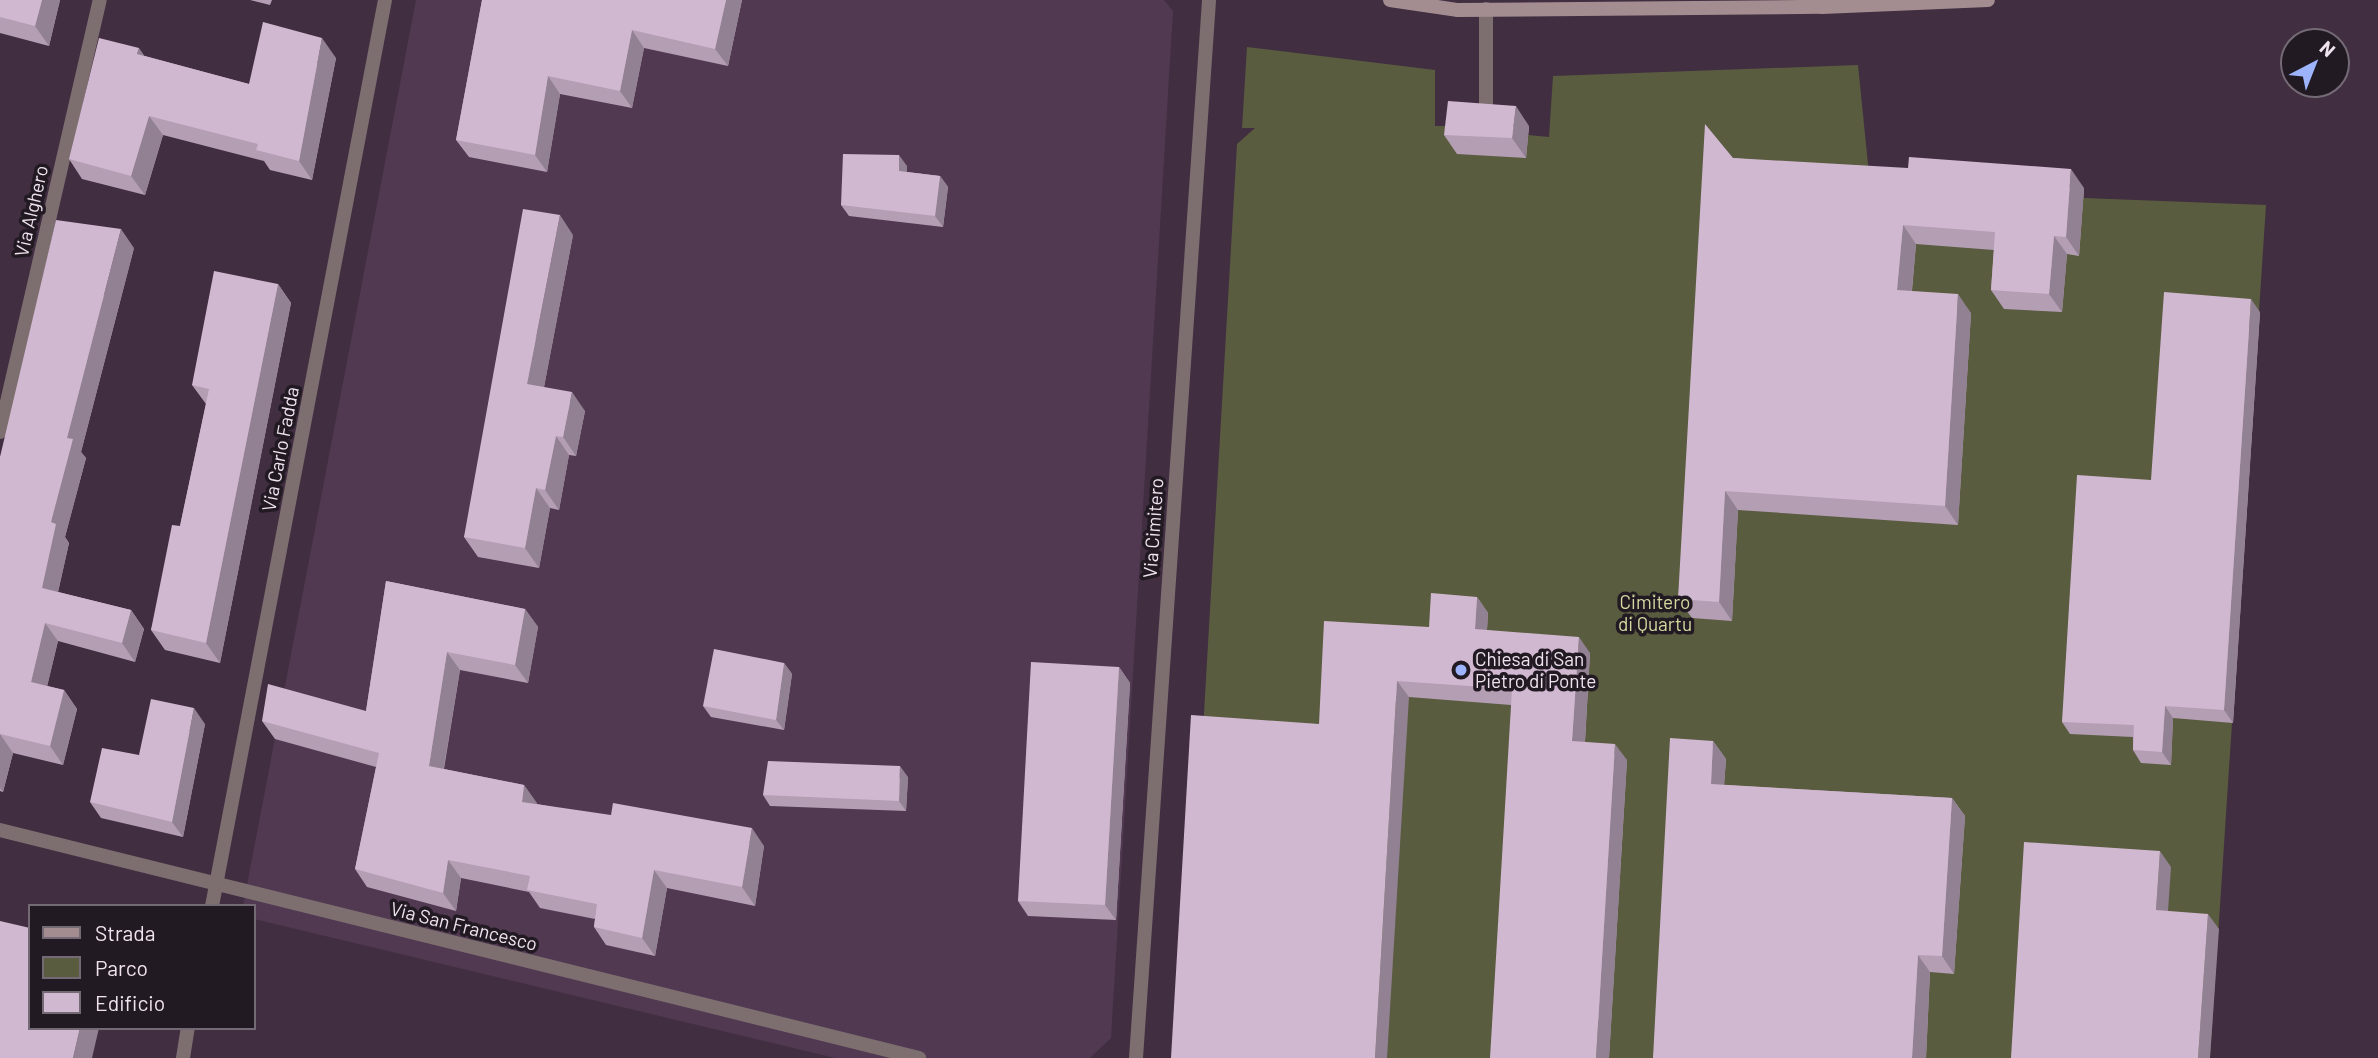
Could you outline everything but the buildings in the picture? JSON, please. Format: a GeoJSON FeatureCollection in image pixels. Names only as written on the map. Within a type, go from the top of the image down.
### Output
{"type":"FeatureCollection","features":[{"type":"Feature","properties":{"kind":"main road"},"geometry":{"type":"LineString","coordinates":[[1390,0],[1486,9],[1822,7],[1988,0]]}},
{"type":"Feature","properties":{"kind":"street","name":"Via Alghero"},"geometry":{"type":"LineString","coordinates":[[0,431],[100,0]]}},
{"type":"Feature","properties":{"kind":"street","name":"Via Carlo Fadda"},"geometry":{"type":"LineString","coordinates":[[212,904],[385,0]]}},
{"type":"Feature","properties":{"kind":"street","name":"Via Cimitero"},"geometry":{"type":"LineString","coordinates":[[1136,1058],[1209,0]]}},
{"type":"Feature","properties":{"kind":"street"},"geometry":{"type":"LineString","coordinates":[[1486,9],[1486,114]]}},
{"type":"Feature","properties":{"kind":"street","name":"Via San Francesco"},"geometry":{"type":"LineString","coordinates":[[0,830],[919,1058]]}},
{"type":"Feature","properties":{"kind":"street"},"geometry":{"type":"LineString","coordinates":[[183,1058],[188,1030]]}},
{"type":"Feature","properties":{"kind":"shaded area"},"geometry":{"type":"Polygon","coordinates":[[[416,0],[1164,0],[1173,11],[1111,1038],[1090,1058],[835,1058],[256,919],[256,904],[243,904],[416,0]]]}},
{"type":"Feature","properties":{"kind":"green space","name":"Cimitero di Quartu"},"geometry":{"type":"Polygon","coordinates":[[[1247,47],[1435,70],[1435,126],[1529,126],[1528,135],[1549,137],[1553,76],[1858,65],[1870,184],[1922,176],[2084,188],[2084,198],[2266,205],[2210,1058],[1184,1058],[1237,144],[1255,128],[1242,128],[1247,47]]]}},
{"type":"Feature","properties":{"kind":"place","name":"Chiesa di San Pietro di Ponte"},"geometry":{"type":"Point","coordinates":[1461,670]}}]}
